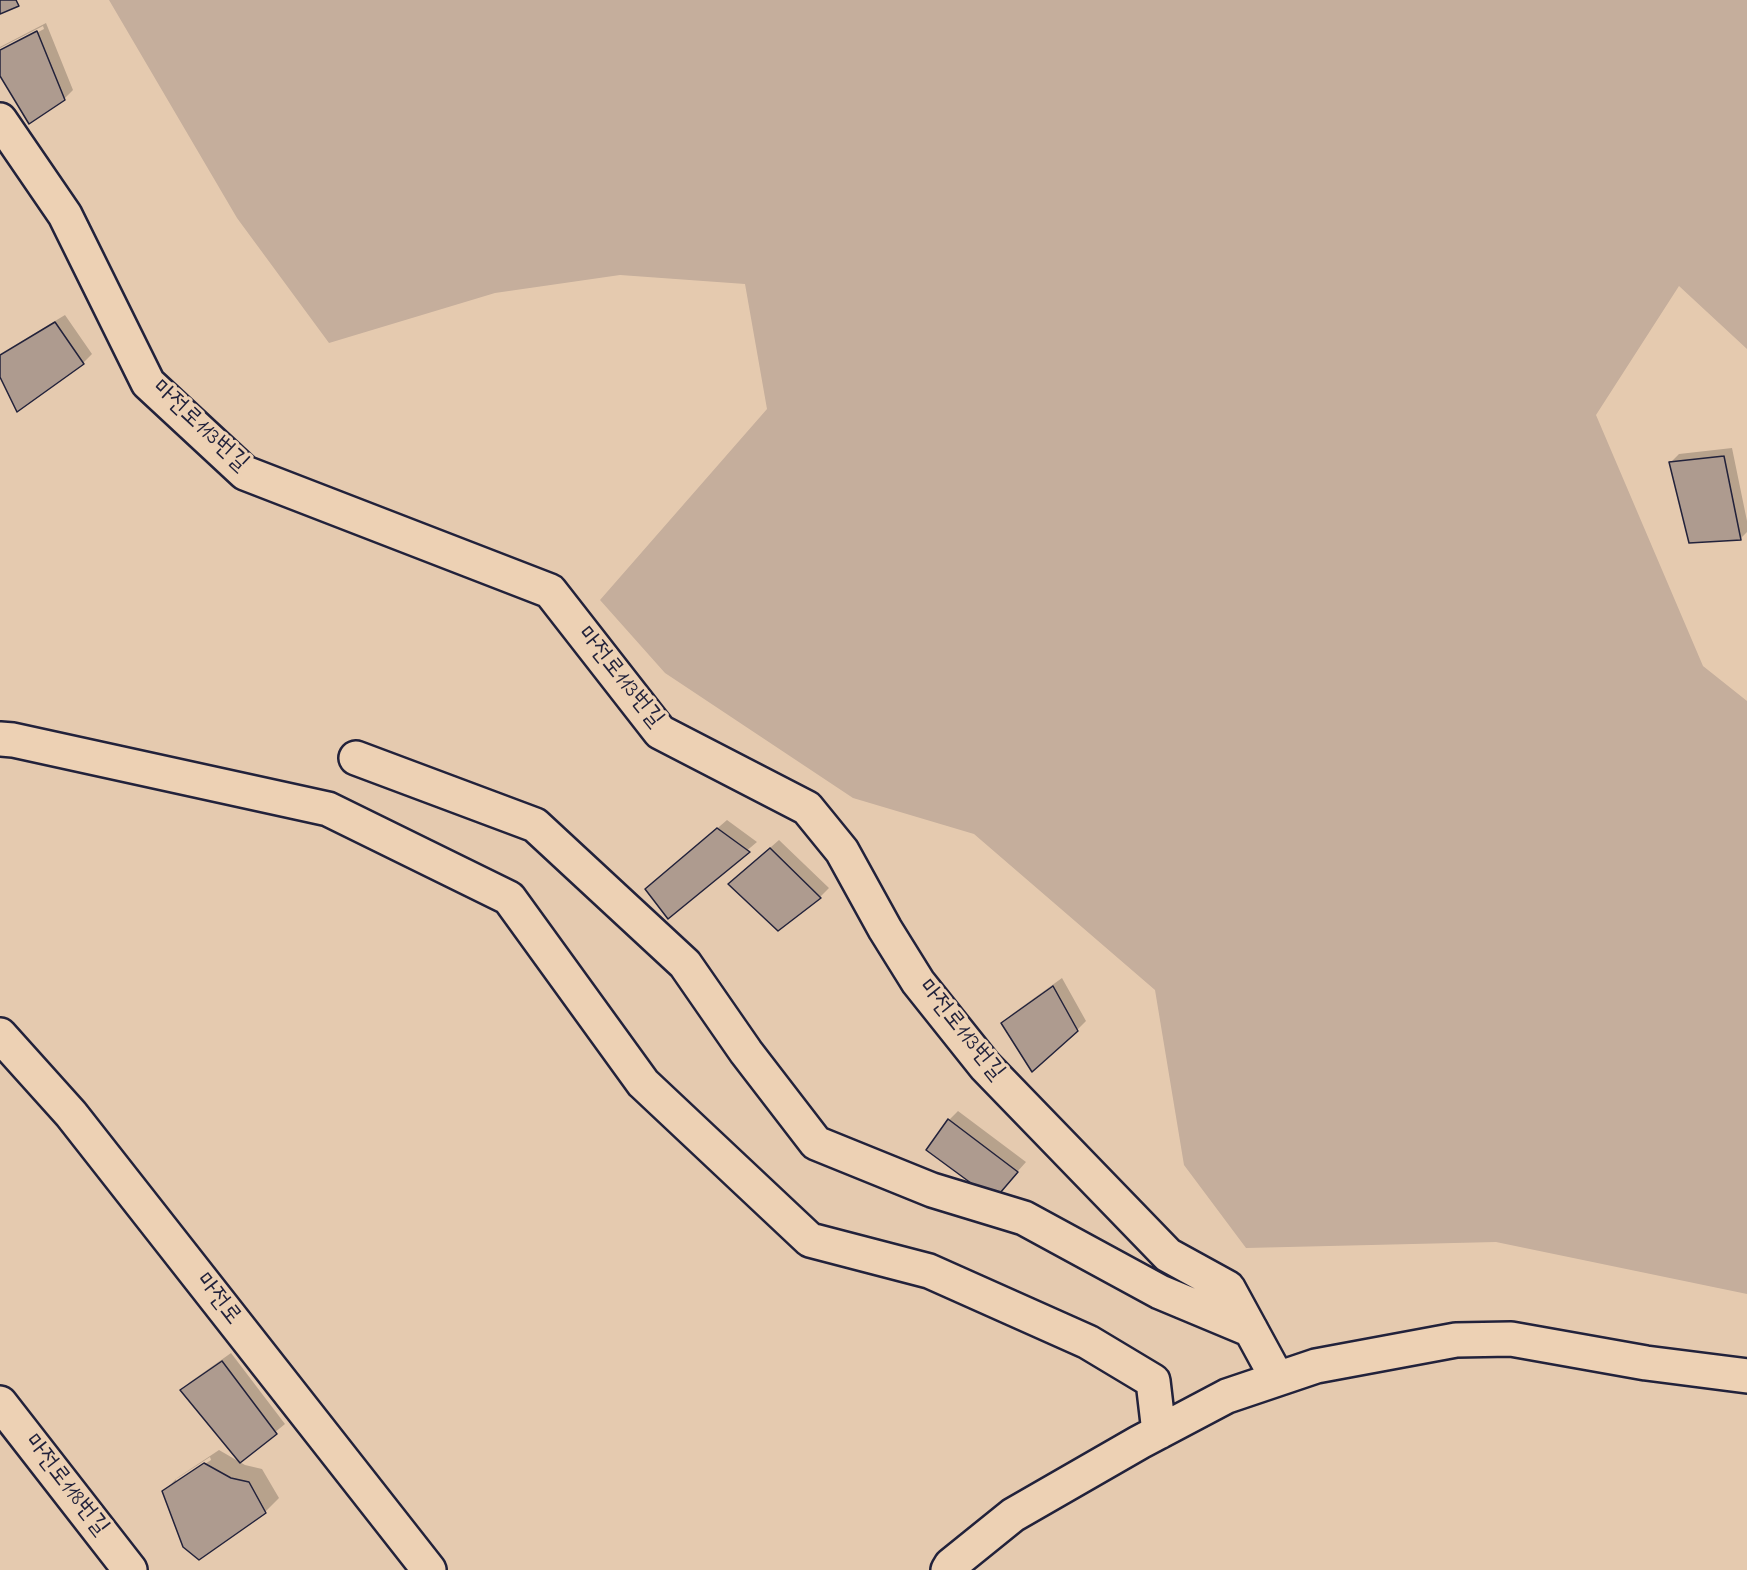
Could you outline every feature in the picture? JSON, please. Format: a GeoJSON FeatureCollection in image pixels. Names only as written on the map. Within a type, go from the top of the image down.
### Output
{"type":"FeatureCollection","features":[{"type":"Feature","properties":{"kind":"street","name":"마전로113번길"},"geometry":{"type":"LineString","coordinates":[[0,120],[65,215],[148,383],[245,474],[550,591],[660,732],[807,808],[842,851],[885,929],[918,982],[986,1066],[1168,1255],[1228,1288],[1277,1378]]}},
{"type":"Feature","properties":{"kind":"street"},"geometry":{"type":"LineString","coordinates":[[0,739],[328,809],[509,898],[643,1083],[810,1240],[929,1271],[1088,1342],[1153,1381],[1159,1432]]}},
{"type":"Feature","properties":{"kind":"street"},"geometry":{"type":"LineString","coordinates":[[356,758],[534,825],[685,964],[746,1052],[816,1143],[932,1190],[1024,1218],[1160,1292],[1251,1330]]}},
{"type":"Feature","properties":{"kind":"street","name":"마전로"},"geometry":{"type":"LineString","coordinates":[[0,1035],[71,1114],[429,1570]]}},
{"type":"Feature","properties":{"kind":"street"},"geometry":{"type":"LineString","coordinates":[[948,1570],[951,1565],[1013,1515],[1159,1432],[1227,1396],[1316,1366],[1456,1340],[1510,1339],[1646,1363],[1747,1376]]}},
{"type":"Feature","properties":{"kind":"street","name":"마전로118번길"},"geometry":{"type":"LineString","coordinates":[[0,1403],[130,1570]]}},
{"type":"Feature","properties":{"kind":"shaded area"},"geometry":{"type":"Polygon","coordinates":[[[109,0],[1747,0],[1747,349],[1679,286],[1596,415],[1703,666],[1747,701],[1747,1294],[1496,1242],[1246,1248],[1184,1165],[1155,990],[974,834],[853,798],[665,673],[600,600],[767,409],[745,284],[620,275],[495,293],[329,343],[237,218],[109,0]]]}},
{"type":"Feature","properties":{"kind":"building"},"geometry":{"type":"Polygon","coordinates":[[[0,0],[16,0],[19,6],[0,14],[0,0]]]}},
{"type":"Feature","properties":{"kind":"building"},"geometry":{"type":"Polygon","coordinates":[[[37,31],[65,100],[29,124],[0,76],[0,50],[37,31]]]}},
{"type":"Feature","properties":{"kind":"building"},"geometry":{"type":"Polygon","coordinates":[[[55,322],[84,364],[17,412],[0,377],[0,355],[55,322]]]}},
{"type":"Feature","properties":{"kind":"building"},"geometry":{"type":"Polygon","coordinates":[[[1724,456],[1741,540],[1689,543],[1669,462],[1724,456]]]}},
{"type":"Feature","properties":{"kind":"building"},"geometry":{"type":"Polygon","coordinates":[[[717,828],[750,852],[668,919],[645,889],[717,828]]]}},
{"type":"Feature","properties":{"kind":"building"},"geometry":{"type":"Polygon","coordinates":[[[770,848],[821,898],[778,931],[728,884],[770,848]]]}},
{"type":"Feature","properties":{"kind":"building"},"geometry":{"type":"Polygon","coordinates":[[[1053,986],[1078,1031],[1032,1072],[1001,1023],[1053,986]]]}},
{"type":"Feature","properties":{"kind":"building"},"geometry":{"type":"Polygon","coordinates":[[[948,1119],[1018,1172],[994,1200],[926,1150],[948,1119]]]}},
{"type":"Feature","properties":{"kind":"building"},"geometry":{"type":"Polygon","coordinates":[[[222,1361],[277,1434],[240,1463],[180,1390],[222,1361]]]}},
{"type":"Feature","properties":{"kind":"building"},"geometry":{"type":"Polygon","coordinates":[[[204,1463],[231,1478],[249,1482],[266,1513],[199,1560],[183,1547],[162,1491],[204,1463]]]}}]}
